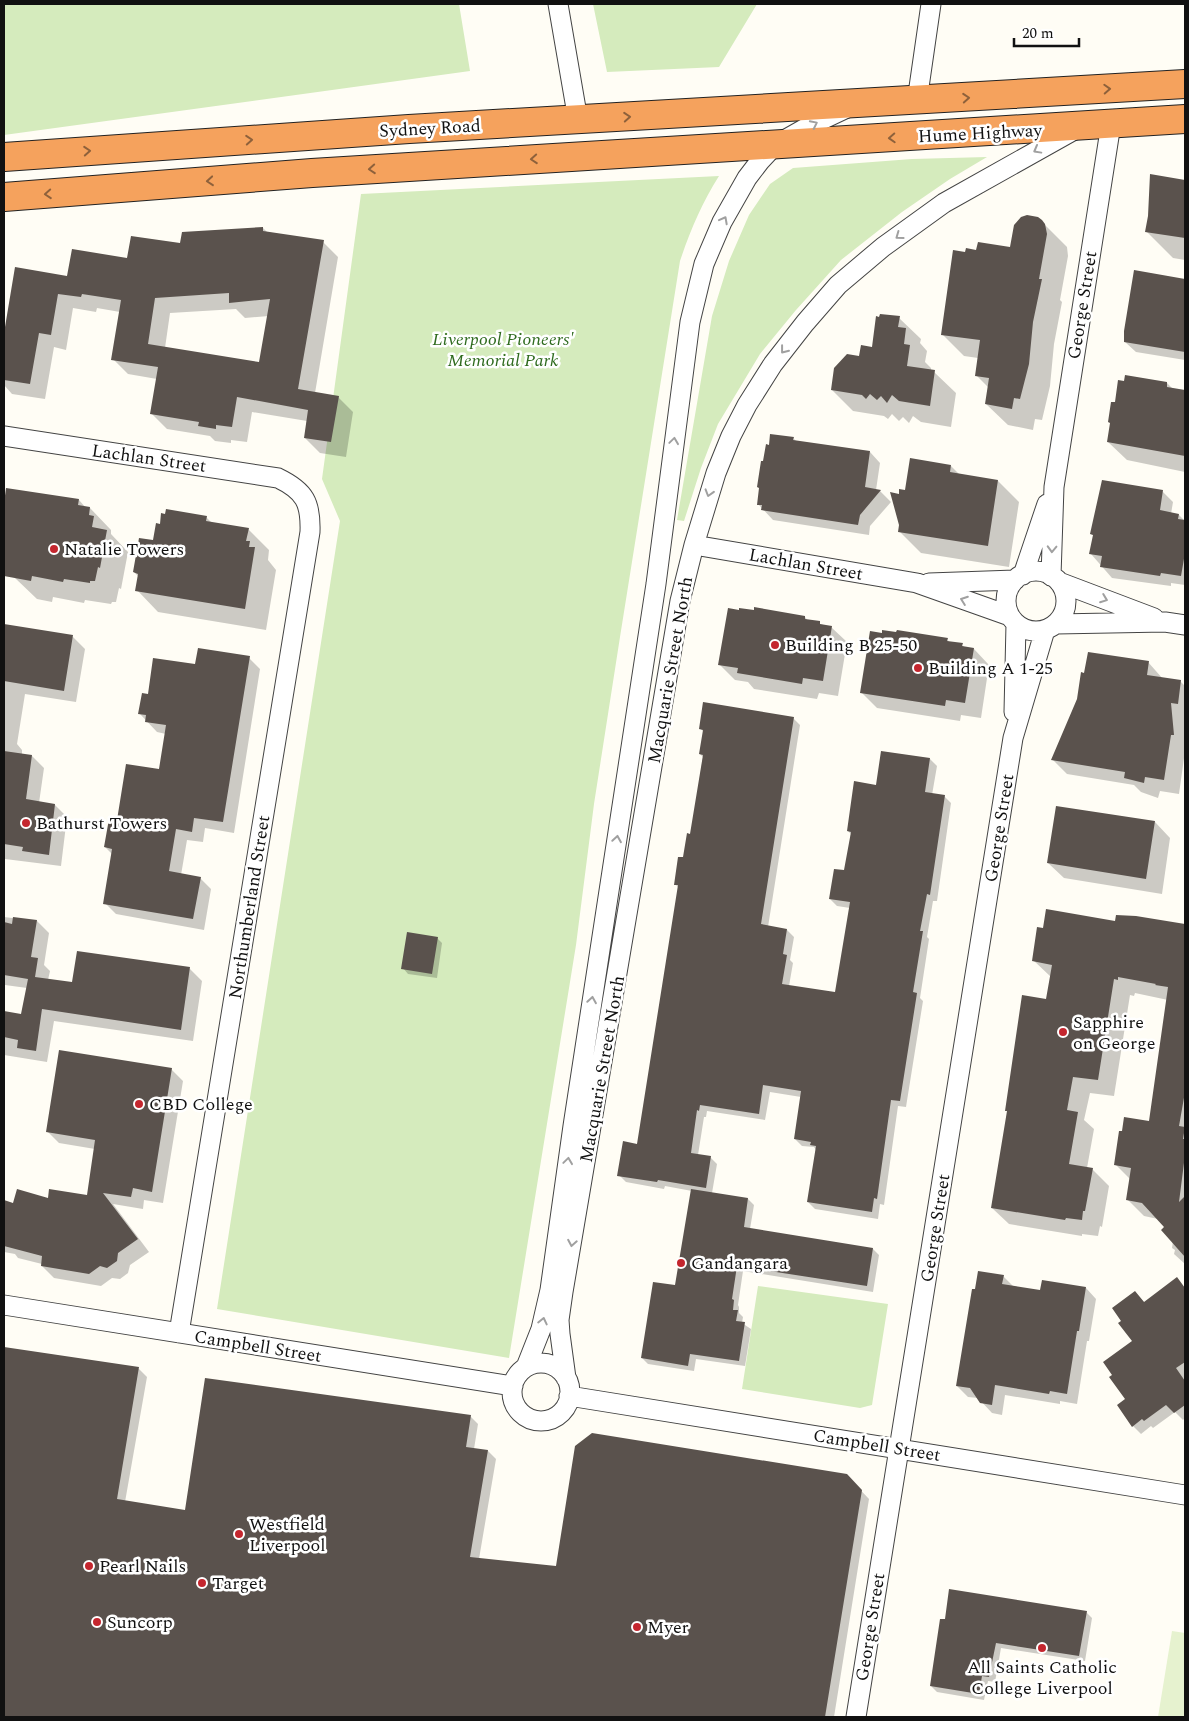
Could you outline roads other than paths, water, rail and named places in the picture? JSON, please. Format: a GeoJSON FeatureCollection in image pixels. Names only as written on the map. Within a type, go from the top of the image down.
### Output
{"type":"FeatureCollection","features":[{"type":"Feature","properties":{"kind":"highway","name":"Hume Highway"},"geometry":{"type":"LineString","coordinates":[[856,104],[1185,84]]}},
{"type":"Feature","properties":{"kind":"highway","name":"Sydney Road"},"geometry":{"type":"LineString","coordinates":[[4,157],[408,129],[856,104]]}},
{"type":"Feature","properties":{"kind":"highway","name":"Hume Highway"},"geometry":{"type":"LineString","coordinates":[[774,146],[1185,119]]}},
{"type":"Feature","properties":{"kind":"highway"},"geometry":{"type":"LineString","coordinates":[[578,120],[582,156]]}},
{"type":"Feature","properties":{"kind":"highway","name":"Sydney Road"},"geometry":{"type":"LineString","coordinates":[[4,197],[312,173],[774,146]]}},
{"type":"Feature","properties":{"kind":"street"},"geometry":{"type":"LineString","coordinates":[[558,4],[578,120]]}},
{"type":"Feature","properties":{"kind":"street"},"geometry":{"type":"LineString","coordinates":[[917,101],[931,4]]}},
{"type":"Feature","properties":{"kind":"street","name":"Macquarie Street North"},"geometry":{"type":"LineString","coordinates":[[526,1367],[541,1330],[550,1290],[573,1126],[656,584],[690,322],[704,264],[722,222],[747,178],[774,146],[811,125],[856,104]]}},
{"type":"Feature","properties":{"kind":"street","name":"George Street"},"geometry":{"type":"LineString","coordinates":[[1055,579],[1054,487],[1111,124]]}},
{"type":"Feature","properties":{"kind":"street","name":"Macquarie Street North"},"geometry":{"type":"LineString","coordinates":[[568,1387],[560,1334],[563,1292],[680,601],[694,545],[716,473],[731,436],[747,405],[773,364],[838,285],[883,247],[944,203],[1079,127]]}},
{"type":"Feature","properties":{"kind":"street","name":"Lachlan Street"},"geometry":{"type":"LineString","coordinates":[[4,436],[261,474],[278,478],[293,485]]}},
{"type":"Feature","properties":{"kind":"street","name":"Northumberland Street"},"geometry":{"type":"LineString","coordinates":[[178,1333],[310,532],[310,514],[304,498],[293,485]]}},
{"type":"Feature","properties":{"kind":"street","name":"George Street"},"geometry":{"type":"LineString","coordinates":[[1019,578],[1054,487]]}},
{"type":"Feature","properties":{"kind":"street","name":"Lachlan Street"},"geometry":{"type":"LineString","coordinates":[[694,545],[918,583],[1013,620]]}},
{"type":"Feature","properties":{"kind":"street"},"geometry":{"type":"LineString","coordinates":[[1165,622],[1050,627],[1035,631],[1025,629],[1013,620],[1007,607],[1006,597],[1010,588],[1019,578],[1032,572],[1042,572],[1055,579],[1165,622],[1185,626]]}},
{"type":"Feature","properties":{"kind":"street","name":"Lachlan Street"},"geometry":{"type":"LineString","coordinates":[[918,583],[1019,578]]}},
{"type":"Feature","properties":{"kind":"street"},"geometry":{"type":"LineString","coordinates":[[1050,627],[1062,617],[1065,608],[1066,598],[1064,589],[1055,579]]}},
{"type":"Feature","properties":{"kind":"street","name":"George Street"},"geometry":{"type":"LineString","coordinates":[[856,1717],[1013,738],[1013,620]]}},
{"type":"Feature","properties":{"kind":"street","name":"George Street"},"geometry":{"type":"LineString","coordinates":[[1013,738],[1050,627]]}},
{"type":"Feature","properties":{"kind":"street","name":"Campbell Street"},"geometry":{"type":"LineString","coordinates":[[4,1305],[513,1386]]}},
{"type":"Feature","properties":{"kind":"street","name":"Campbell Street"},"geometry":{"type":"LineString","coordinates":[[526,1367],[544,1363],[553,1365],[560,1370],[568,1387],[899,1448],[1185,1495]]}},
{"type":"Feature","properties":{"kind":"street"},"geometry":{"type":"LineString","coordinates":[[526,1367],[515,1378],[512,1395],[520,1411],[535,1420],[554,1418],[561,1412],[567,1404],[568,1387]]}},
{"type":"Feature","properties":{"kind":"place","name":"Natalie Towers"},"geometry":{"type":"Point","coordinates":[54,549]}},
{"type":"Feature","properties":{"kind":"place","name":"Building B 25-50"},"geometry":{"type":"Point","coordinates":[775,645]}},
{"type":"Feature","properties":{"kind":"place","name":"Building A 1-25"},"geometry":{"type":"Point","coordinates":[918,668]}},
{"type":"Feature","properties":{"kind":"place","name":"Bathurst Towers"},"geometry":{"type":"Point","coordinates":[26,823]}},
{"type":"Feature","properties":{"kind":"place","name":"Sapphire on George"},"geometry":{"type":"Point","coordinates":[1063,1032]}},
{"type":"Feature","properties":{"kind":"place","name":"CBD College"},"geometry":{"type":"Point","coordinates":[139,1104]}},
{"type":"Feature","properties":{"kind":"place","name":"Gandangara"},"geometry":{"type":"Point","coordinates":[681,1263]}},
{"type":"Feature","properties":{"kind":"place","name":"Westfield Liverpool"},"geometry":{"type":"Point","coordinates":[239,1534]}},
{"type":"Feature","properties":{"kind":"place","name":"Pearl Nails"},"geometry":{"type":"Point","coordinates":[89,1566]}},
{"type":"Feature","properties":{"kind":"place","name":"Target"},"geometry":{"type":"Point","coordinates":[202,1583]}},
{"type":"Feature","properties":{"kind":"place","name":"Suncorp"},"geometry":{"type":"Point","coordinates":[97,1622]}},
{"type":"Feature","properties":{"kind":"place","name":"Myer"},"geometry":{"type":"Point","coordinates":[637,1627]}},
{"type":"Feature","properties":{"kind":"place","name":"All Saints Catholic College Liverpool"},"geometry":{"type":"Point","coordinates":[1042,1648]}},
{"type":"Feature","properties":{"kind":"park label","name":"Liverpool Pioneers' Memorial Park"},"geometry":{"type":"Point","coordinates":[503,349]}}]}
